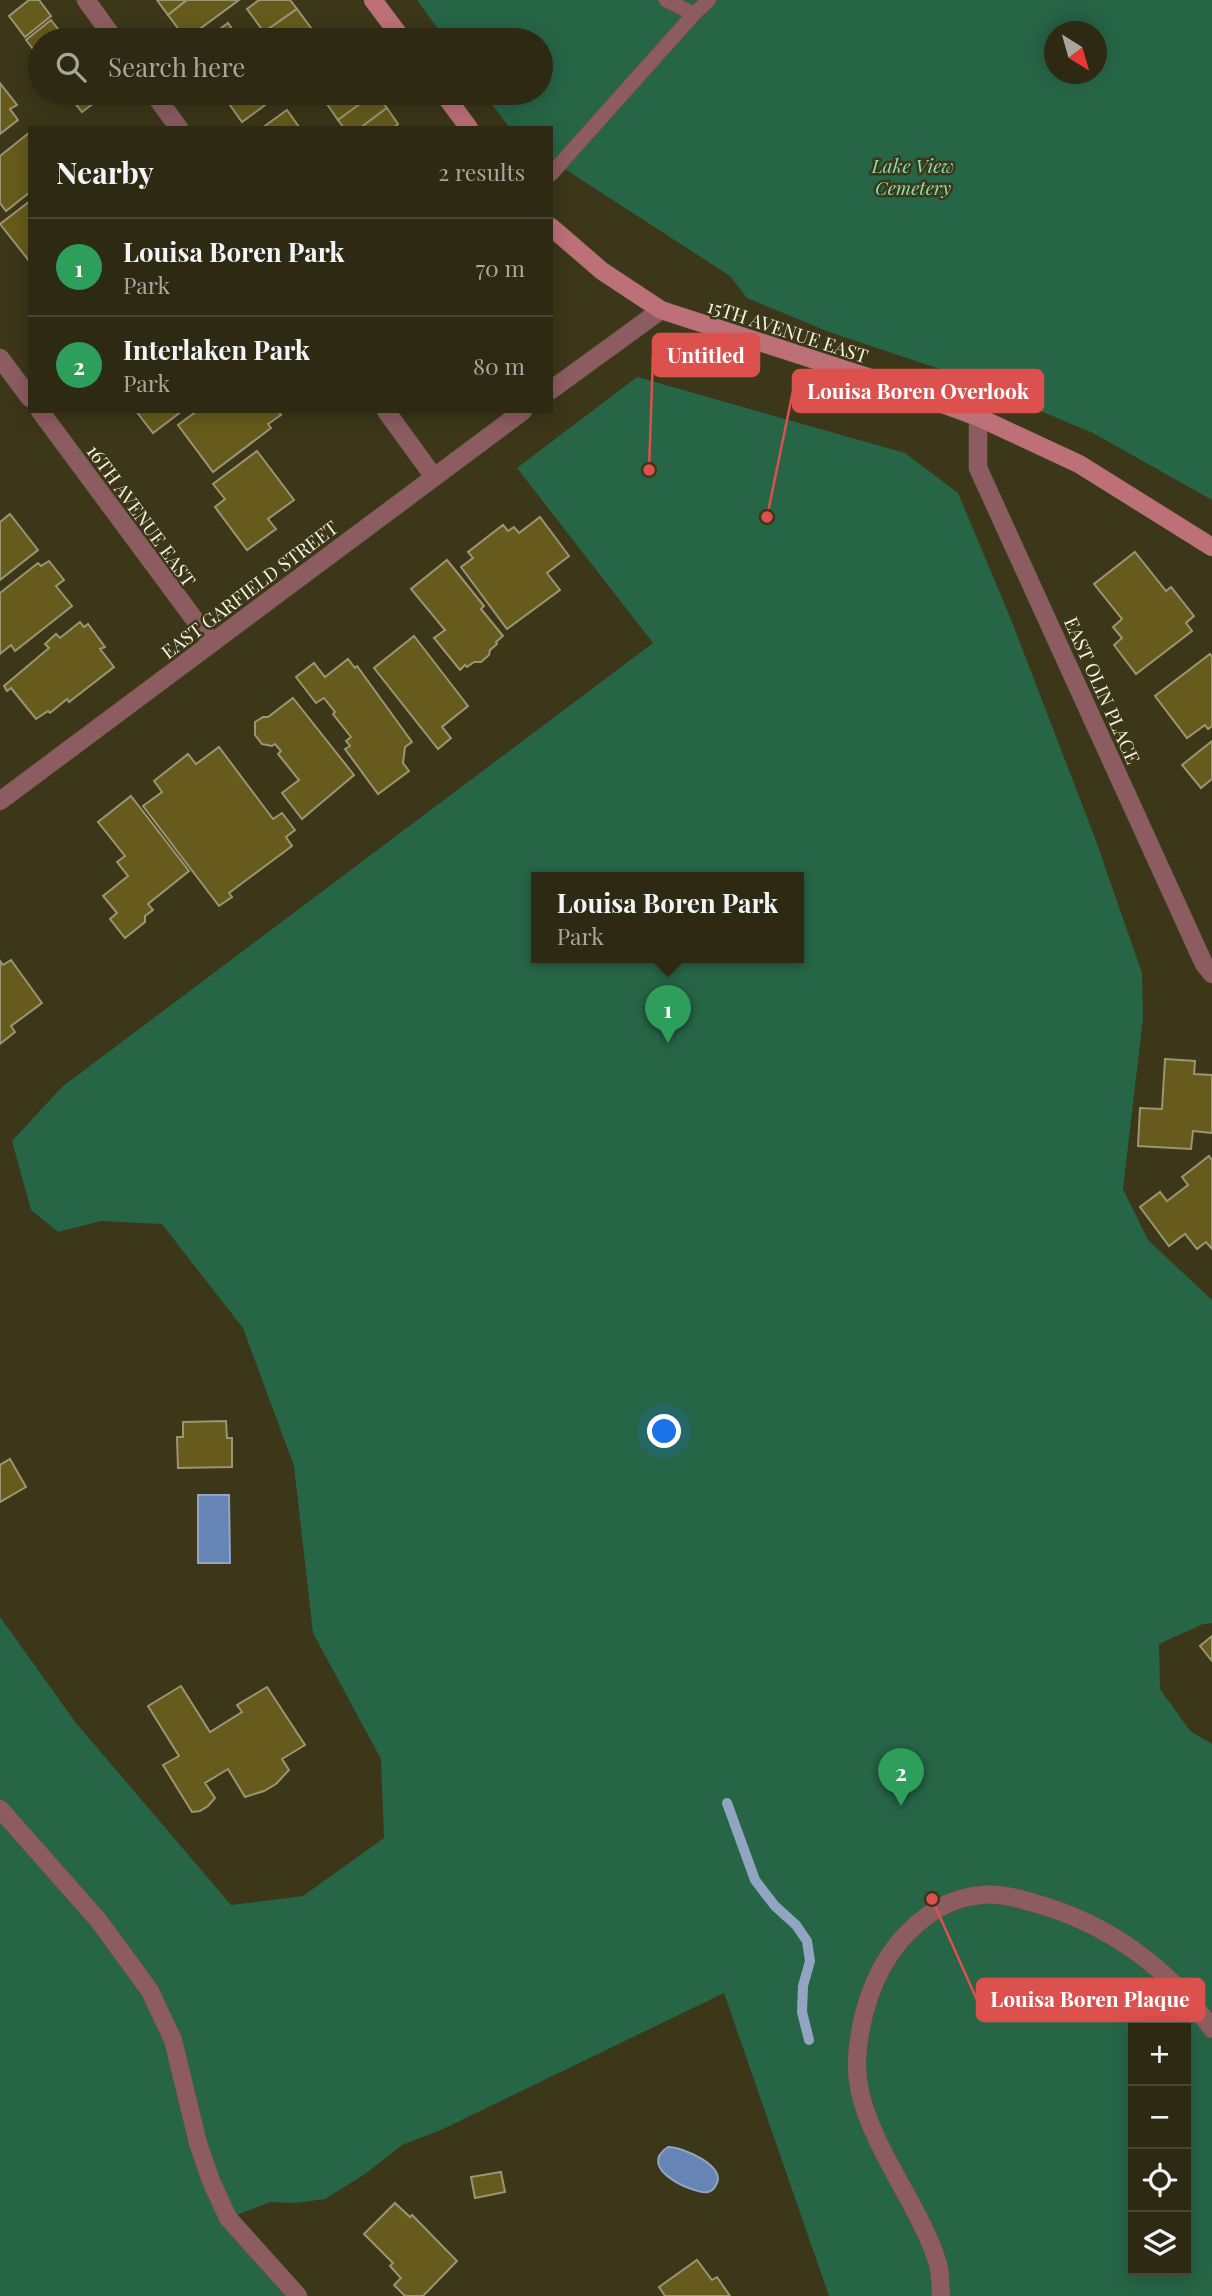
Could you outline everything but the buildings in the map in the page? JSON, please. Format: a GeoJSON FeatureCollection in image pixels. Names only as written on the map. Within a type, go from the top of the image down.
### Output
{"type":"FeatureCollection","features":[{"type":"Feature","properties":{"kind":"street"},"geometry":{"type":"LineString","coordinates":[[86,0],[106,28]]}},
{"type":"Feature","properties":{"kind":"street"},"geometry":{"type":"LineString","coordinates":[[373,0],[394,28]]}},
{"type":"Feature","properties":{"kind":"street"},"geometry":{"type":"LineString","coordinates":[[162,105],[178,126]]}},
{"type":"Feature","properties":{"kind":"street"},"geometry":{"type":"LineString","coordinates":[[452,105],[468,126]]}},
{"type":"Feature","properties":{"kind":"street","name":"15TH AVENUE EAST"},"geometry":{"type":"LineString","coordinates":[[553,229],[602,271],[661,310],[880,381],[978,417],[1079,464],[1212,547]]}},
{"type":"Feature","properties":{"kind":"street"},"geometry":{"type":"LineString","coordinates":[[553,389],[661,310]]}},
{"type":"Feature","properties":{"kind":"street"},"geometry":{"type":"LineString","coordinates":[[0,358],[28,395]]}},
{"type":"Feature","properties":{"kind":"street","name":"16TH AVENUE EAST"},"geometry":{"type":"LineString","coordinates":[[41,413],[212,643]]}},
{"type":"Feature","properties":{"kind":"street"},"geometry":{"type":"LineString","coordinates":[[387,413],[434,477]]}},
{"type":"Feature","properties":{"kind":"street","name":"EAST GARFIELD STREET"},"geometry":{"type":"LineString","coordinates":[[0,801],[520,413]]}},
{"type":"Feature","properties":{"kind":"street","name":"EAST OLIN PLACE"},"geometry":{"type":"LineString","coordinates":[[978,417],[978,468],[1204,964],[1212,974]]}},
{"type":"Feature","properties":{"kind":"street"},"geometry":{"type":"LineString","coordinates":[[0,1809],[99,1921],[150,1991],[173,2040],[198,2143],[211,2181],[229,2218],[298,2296]]}},
{"type":"Feature","properties":{"kind":"street"},"geometry":{"type":"LineString","coordinates":[[941,2296],[938,2265],[919,2219],[877,2141],[863,2103],[857,2060],[869,1996],[879,1970],[909,1930],[950,1902],[981,1895],[1012,1897],[1045,1906],[1083,1919],[1116,1937],[1165,1974],[1212,2029]]}},
{"type":"Feature","properties":{"kind":"lane"},"geometry":{"type":"LineString","coordinates":[[666,0],[694,14]]}},
{"type":"Feature","properties":{"kind":"lane"},"geometry":{"type":"LineString","coordinates":[[553,172],[709,0]]}},
{"type":"Feature","properties":{"kind":"green space","name":"Lake View Cemetery"},"geometry":{"type":"Polygon","coordinates":[[[417,0],[1212,0],[1212,500],[1093,433],[943,370],[829,332],[747,298],[730,276],[553,161],[553,126],[508,126],[492,105],[553,105],[553,28],[437,28],[417,0]]]}},
{"type":"Feature","properties":{"kind":"green space"},"geometry":{"type":"Polygon","coordinates":[[[637,377],[905,453],[958,493],[1010,617],[1095,838],[1142,973],[1143,1018],[1123,1189],[1148,1240],[1212,1300],[1212,1623],[1203,1624],[1159,1644],[1160,1689],[1190,1731],[1212,1744],[1212,2296],[829,2296],[724,1993],[443,2129],[402,2145],[365,2174],[325,2199],[295,2203],[270,2202],[229,2218],[298,2296],[0,2296],[0,1617],[76,1723],[231,1905],[303,1896],[384,1838],[381,1759],[313,1633],[294,1466],[243,1328],[162,1224],[101,1221],[58,1232],[31,1210],[12,1141],[62,1087],[653,643],[517,468],[637,377]]]}},
{"type":"Feature","properties":{"kind":"water"},"geometry":{"type":"Polygon","coordinates":[[[198,1495],[229,1495],[230,1563],[198,1563],[198,1495]]]}},
{"type":"Feature","properties":{"kind":"water"},"geometry":{"type":"Polygon","coordinates":[[[668,2147],[693,2154],[710,2165],[718,2178],[714,2188],[708,2192],[692,2189],[663,2172],[658,2164],[660,2155],[668,2147]]]}},
{"type":"Feature","properties":{"kind":"waterway"},"geometry":{"type":"LineString","coordinates":[[727,1803],[755,1880],[807,1941],[810,1961],[803,1986],[802,2012],[809,2040]]}},
{"type":"Feature","properties":{"kind":"place","name":"Untitled"},"geometry":{"type":"Point","coordinates":[649,470]}},
{"type":"Feature","properties":{"kind":"place","name":"Louisa Boren Overlook"},"geometry":{"type":"Point","coordinates":[767,517]}},
{"type":"Feature","properties":{"kind":"place","name":"Louisa Boren Park"},"geometry":{"type":"Point","coordinates":[668,1043]}},
{"type":"Feature","properties":{"kind":"place","name":"Interlaken Park"},"geometry":{"type":"Point","coordinates":[901,1806]}},
{"type":"Feature","properties":{"kind":"place","name":"Louisa Boren Plaque"},"geometry":{"type":"Point","coordinates":[932,1899]}}]}
